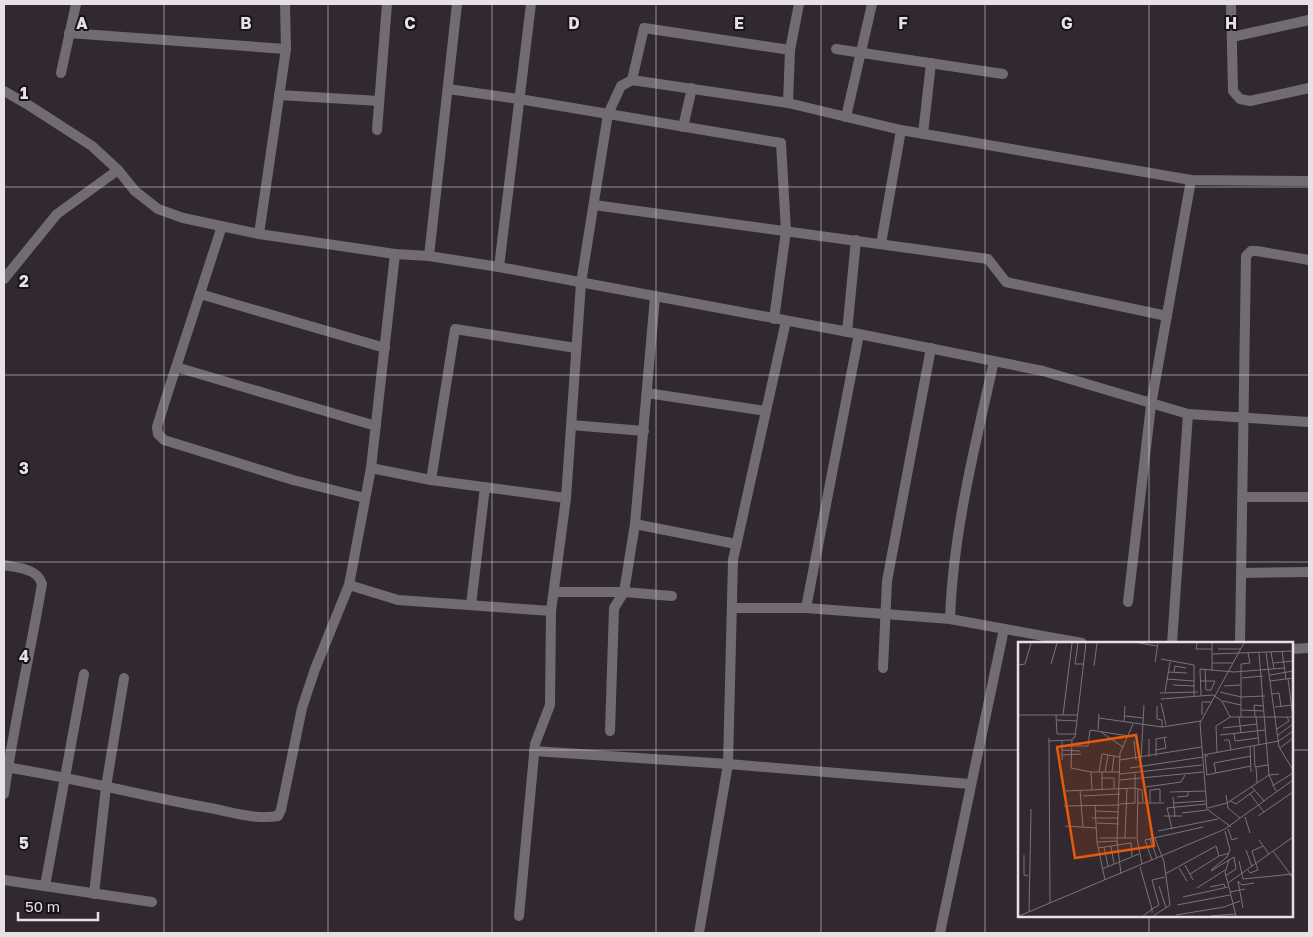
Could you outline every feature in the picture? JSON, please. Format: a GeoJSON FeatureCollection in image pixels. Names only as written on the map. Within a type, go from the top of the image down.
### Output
{"type":"FeatureCollection","features":[{"type":"Feature","properties":{"kind":"street"},"geometry":{"type":"LineString","coordinates":[[60,73],[76,4]]}},
{"type":"Feature","properties":{"kind":"street"},"geometry":{"type":"LineString","coordinates":[[259,234],[286,49],[285,4]]}},
{"type":"Feature","properties":{"kind":"street"},"geometry":{"type":"LineString","coordinates":[[376,130],[387,4]]}},
{"type":"Feature","properties":{"kind":"street"},"geometry":{"type":"LineString","coordinates":[[428,256],[457,4]]}},
{"type":"Feature","properties":{"kind":"street"},"geometry":{"type":"LineString","coordinates":[[499,268],[531,4]]}},
{"type":"Feature","properties":{"kind":"street"},"geometry":{"type":"LineString","coordinates":[[788,103],[790,50],[799,4]]}},
{"type":"Feature","properties":{"kind":"street"},"geometry":{"type":"LineString","coordinates":[[846,117],[872,4]]}},
{"type":"Feature","properties":{"kind":"street"},"geometry":{"type":"LineString","coordinates":[[1231,4],[1233,91],[1240,100],[1250,101],[1309,88]]}},
{"type":"Feature","properties":{"kind":"street"},"geometry":{"type":"LineString","coordinates":[[1232,36],[1309,20]]}},
{"type":"Feature","properties":{"kind":"street"},"geometry":{"type":"LineString","coordinates":[[632,80],[644,28],[790,50]]}},
{"type":"Feature","properties":{"kind":"street"},"geometry":{"type":"LineString","coordinates":[[69,33],[286,49]]}},
{"type":"Feature","properties":{"kind":"street"},"geometry":{"type":"LineString","coordinates":[[836,49],[1003,74]]}},
{"type":"Feature","properties":{"kind":"street"},"geometry":{"type":"LineString","coordinates":[[923,134],[931,63]]}},
{"type":"Feature","properties":{"kind":"street"},"geometry":{"type":"LineString","coordinates":[[519,916],[534,744],[550,705],[551,611],[566,498],[581,283],[608,114],[621,86],[632,80],[788,103],[901,130],[1191,180],[1309,182]]}},
{"type":"Feature","properties":{"kind":"street"},"geometry":{"type":"LineString","coordinates":[[683,126],[692,88]]}},
{"type":"Feature","properties":{"kind":"street"},"geometry":{"type":"LineString","coordinates":[[448,89],[781,143],[786,231],[774,319]]}},
{"type":"Feature","properties":{"kind":"street"},"geometry":{"type":"LineString","coordinates":[[4,91],[92,146],[118,170],[135,191],[158,209],[183,218],[259,234],[395,254],[428,256],[499,268],[931,348],[1043,371],[1188,414],[1309,422]]}},
{"type":"Feature","properties":{"kind":"street"},"geometry":{"type":"LineString","coordinates":[[279,95],[379,101]]}},
{"type":"Feature","properties":{"kind":"street"},"geometry":{"type":"LineString","coordinates":[[880,244],[901,130]]}},
{"type":"Feature","properties":{"kind":"street"},"geometry":{"type":"LineString","coordinates":[[4,279],[56,214],[118,170]]}},
{"type":"Feature","properties":{"kind":"street"},"geometry":{"type":"LineString","coordinates":[[1128,602],[1151,404],[1191,180]]}},
{"type":"Feature","properties":{"kind":"street"},"geometry":{"type":"LineString","coordinates":[[594,205],[988,259],[1006,282],[1167,316]]}},
{"type":"Feature","properties":{"kind":"street"},"geometry":{"type":"LineString","coordinates":[[222,226],[157,427],[158,434],[164,440],[293,480],[365,498]]}},
{"type":"Feature","properties":{"kind":"street"},"geometry":{"type":"LineString","coordinates":[[847,332],[856,240]]}},
{"type":"Feature","properties":{"kind":"street"},"geometry":{"type":"LineString","coordinates":[[1240,642],[1246,256],[1251,251],[1257,251],[1309,260]]}},
{"type":"Feature","properties":{"kind":"street"},"geometry":{"type":"LineString","coordinates":[[6,767],[65,778],[170,802],[260,817],[278,816],[281,810],[302,708],[315,669],[349,586],[371,468],[395,254]]}},
{"type":"Feature","properties":{"kind":"street"},"geometry":{"type":"LineString","coordinates":[[200,294],[385,348]]}},
{"type":"Feature","properties":{"kind":"street"},"geometry":{"type":"LineString","coordinates":[[610,731],[614,608],[624,592],[635,524],[655,297]]}},
{"type":"Feature","properties":{"kind":"street"},"geometry":{"type":"LineString","coordinates":[[699,933],[728,764],[733,560],[786,321]]}},
{"type":"Feature","properties":{"kind":"street"},"geometry":{"type":"LineString","coordinates":[[431,480],[455,330],[576,348]]}},
{"type":"Feature","properties":{"kind":"street"},"geometry":{"type":"LineString","coordinates":[[806,608],[859,334]]}},
{"type":"Feature","properties":{"kind":"street"},"geometry":{"type":"LineString","coordinates":[[883,668],[887,581],[931,348]]}},
{"type":"Feature","properties":{"kind":"street"},"geometry":{"type":"LineString","coordinates":[[950,619],[952,579],[965,494],[994,361]]}},
{"type":"Feature","properties":{"kind":"street"},"geometry":{"type":"LineString","coordinates":[[176,367],[376,426]]}},
{"type":"Feature","properties":{"kind":"street"},"geometry":{"type":"LineString","coordinates":[[647,392],[766,411]]}},
{"type":"Feature","properties":{"kind":"street"},"geometry":{"type":"LineString","coordinates":[[1172,642],[1188,414]]}},
{"type":"Feature","properties":{"kind":"street"},"geometry":{"type":"LineString","coordinates":[[571,425],[644,431]]}},
{"type":"Feature","properties":{"kind":"street"},"geometry":{"type":"LineString","coordinates":[[371,468],[431,480],[566,498]]}},
{"type":"Feature","properties":{"kind":"street"},"geometry":{"type":"LineString","coordinates":[[471,605],[486,487]]}},
{"type":"Feature","properties":{"kind":"street"},"geometry":{"type":"LineString","coordinates":[[1242,498],[1309,497]]}},
{"type":"Feature","properties":{"kind":"street"},"geometry":{"type":"LineString","coordinates":[[635,524],[736,544]]}},
{"type":"Feature","properties":{"kind":"street"},"geometry":{"type":"LineString","coordinates":[[4,565],[34,572],[40,578],[42,584],[26,676],[6,767],[4,794]]}},
{"type":"Feature","properties":{"kind":"street"},"geometry":{"type":"LineString","coordinates":[[1241,573],[1309,572]]}},
{"type":"Feature","properties":{"kind":"street"},"geometry":{"type":"LineString","coordinates":[[349,586],[398,600],[551,611]]}},
{"type":"Feature","properties":{"kind":"street"},"geometry":{"type":"LineString","coordinates":[[554,592],[624,592],[672,596]]}},
{"type":"Feature","properties":{"kind":"street"},"geometry":{"type":"LineString","coordinates":[[733,608],[806,608],[950,619],[1076,642]]}},
{"type":"Feature","properties":{"kind":"street"},"geometry":{"type":"LineString","coordinates":[[940,933],[1004,629]]}},
{"type":"Feature","properties":{"kind":"street"},"geometry":{"type":"LineString","coordinates":[[1293,649],[1309,648]]}},
{"type":"Feature","properties":{"kind":"street"},"geometry":{"type":"LineString","coordinates":[[45,886],[84,674]]}},
{"type":"Feature","properties":{"kind":"street"},"geometry":{"type":"LineString","coordinates":[[94,894],[106,787],[124,678]]}},
{"type":"Feature","properties":{"kind":"street"},"geometry":{"type":"LineString","coordinates":[[534,751],[728,764],[970,784]]}},
{"type":"Feature","properties":{"kind":"street"},"geometry":{"type":"LineString","coordinates":[[4,880],[152,902]]}}]}
